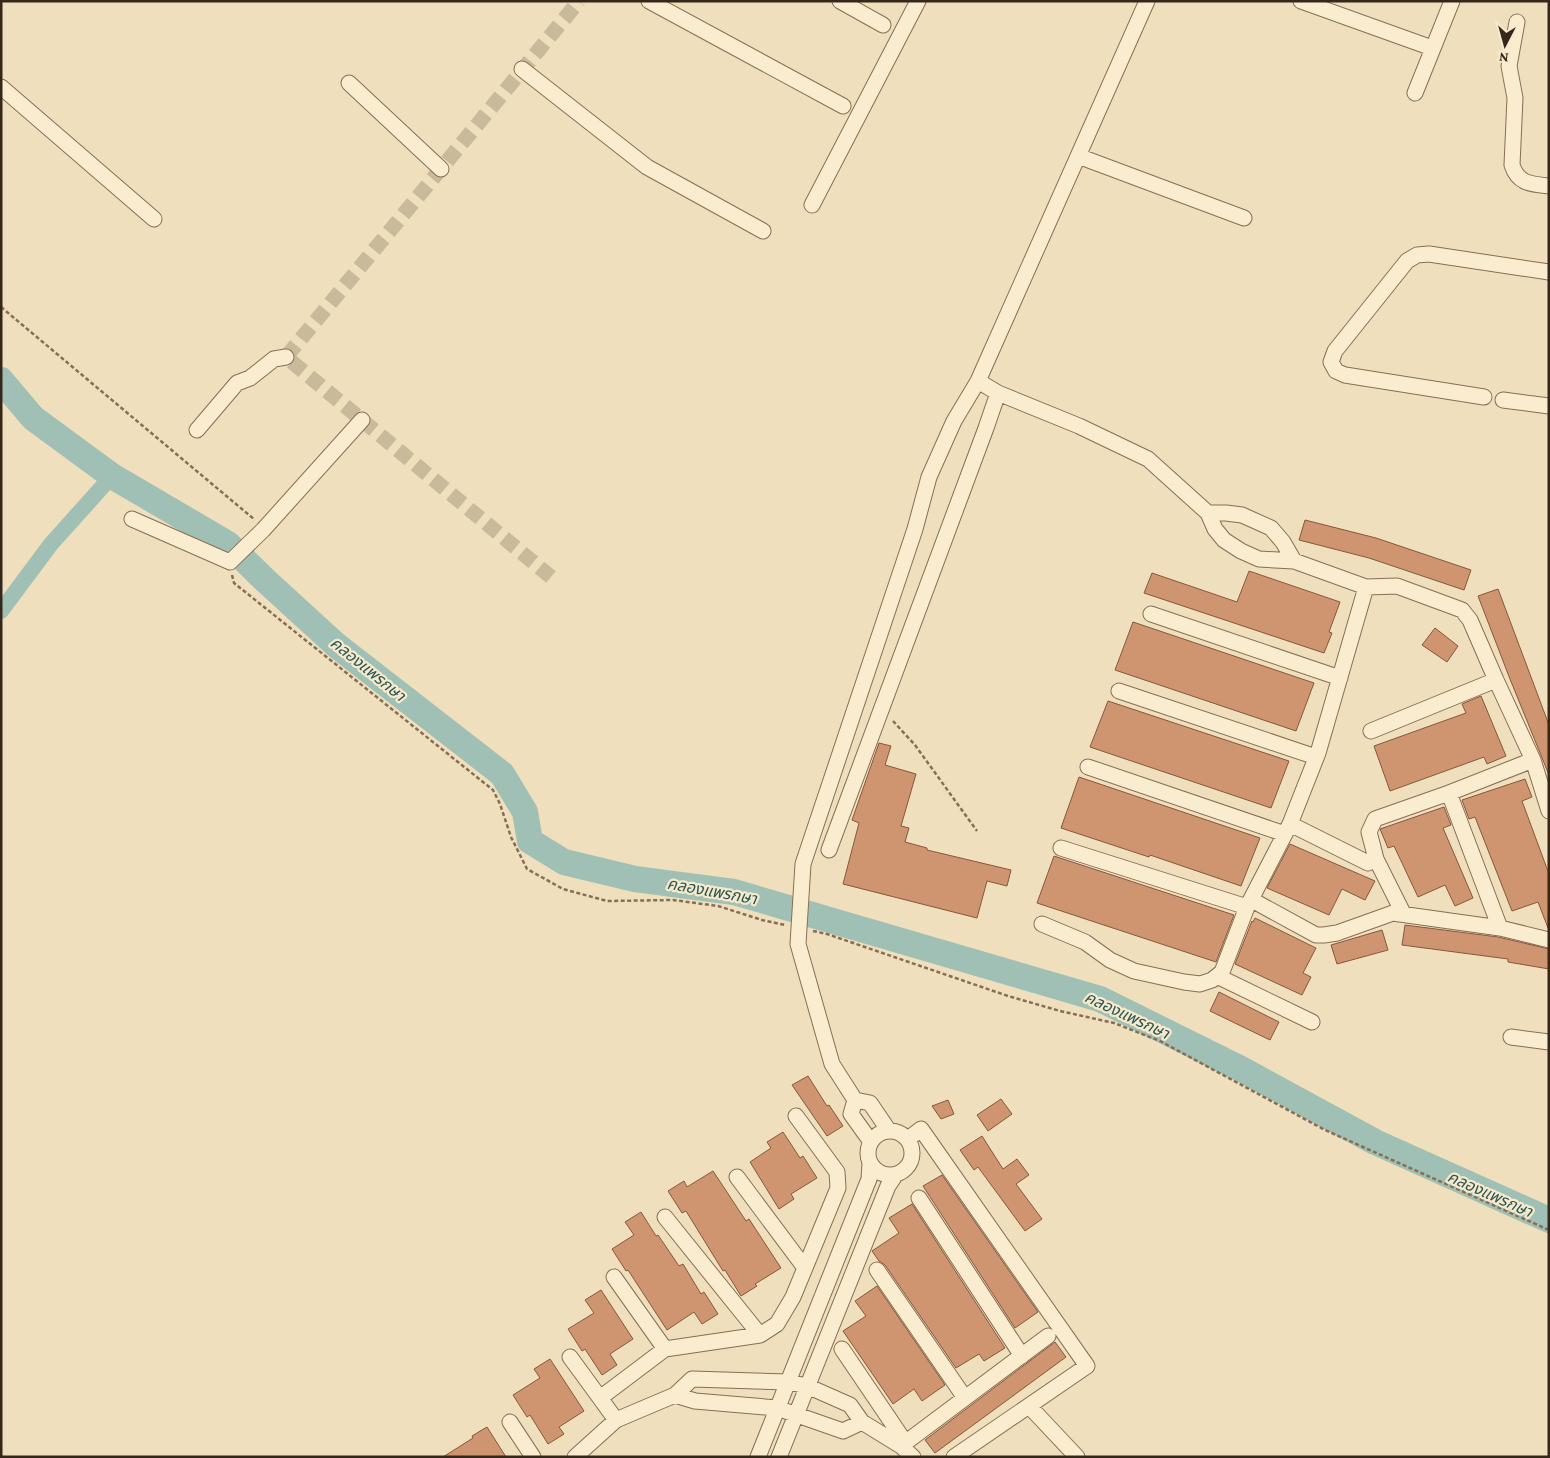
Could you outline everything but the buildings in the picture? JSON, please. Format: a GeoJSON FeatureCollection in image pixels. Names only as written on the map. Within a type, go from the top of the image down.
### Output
{"type":"FeatureCollection","features":[{"type":"Feature","properties":{"kind":"street"},"geometry":{"type":"LineString","coordinates":[[650,1],[843,106]]}},
{"type":"Feature","properties":{"kind":"street"},"geometry":{"type":"LineString","coordinates":[[840,1],[883,25]]}},
{"type":"Feature","properties":{"kind":"street"},"geometry":{"type":"LineString","coordinates":[[812,205],[918,1]]}},
{"type":"Feature","properties":{"kind":"street"},"geometry":{"type":"LineString","coordinates":[[889,1131],[870,1103],[855,1100],[832,1064],[798,944],[803,864],[914,529],[929,477],[954,421],[978,381],[1147,1]]}},
{"type":"Feature","properties":{"kind":"street"},"geometry":{"type":"LineString","coordinates":[[1415,93],[1452,1]]}},
{"type":"Feature","properties":{"kind":"street"},"geometry":{"type":"LineString","coordinates":[[1304,2],[1432,48]]}},
{"type":"Feature","properties":{"kind":"street"},"geometry":{"type":"LineString","coordinates":[[1517,22],[1510,66],[1514,98],[1512,165],[1515,175],[1526,183],[1549,186]]}},
{"type":"Feature","properties":{"kind":"street"},"geometry":{"type":"LineString","coordinates":[[522,69],[647,167],[763,231]]}},
{"type":"Feature","properties":{"kind":"street"},"geometry":{"type":"LineString","coordinates":[[349,83],[441,169]]}},
{"type":"Feature","properties":{"kind":"street"},"geometry":{"type":"LineString","coordinates":[[1,87],[154,219]]}},
{"type":"Feature","properties":{"kind":"street"},"geometry":{"type":"LineString","coordinates":[[1078,156],[1244,218]]}},
{"type":"Feature","properties":{"kind":"street"},"geometry":{"type":"LineString","coordinates":[[1484,397],[1346,375],[1336,371],[1330,362],[1335,351],[1377,299],[1408,261],[1417,255],[1429,254],[1549,272]]}},
{"type":"Feature","properties":{"kind":"street"},"geometry":{"type":"LineString","coordinates":[[197,430],[237,383],[250,378],[274,359],[286,358]]}},
{"type":"Feature","properties":{"kind":"street"},"geometry":{"type":"LineString","coordinates":[[978,381],[998,392],[1079,426],[1148,459],[1208,513],[1215,529],[1224,540],[1241,551],[1260,559],[1294,561],[1366,587],[1397,586],[1462,610],[1470,620],[1532,760],[1549,811]]}},
{"type":"Feature","properties":{"kind":"street"},"geometry":{"type":"LineString","coordinates":[[829,850],[998,392]]}},
{"type":"Feature","properties":{"kind":"street"},"geometry":{"type":"LineString","coordinates":[[1503,400],[1549,406]]}},
{"type":"Feature","properties":{"kind":"street"},"geometry":{"type":"LineString","coordinates":[[132,520],[232,564],[260,526],[362,420]]}},
{"type":"Feature","properties":{"kind":"street"},"geometry":{"type":"LineString","coordinates":[[1208,513],[1242,515],[1271,528],[1283,542],[1294,561]]}},
{"type":"Feature","properties":{"kind":"street"},"geometry":{"type":"LineString","coordinates":[[1042,924],[1086,942],[1110,960],[1134,971],[1200,984],[1212,980],[1222,972],[1250,903],[1288,829],[1316,758],[1366,587]]}},
{"type":"Feature","properties":{"kind":"street"},"geometry":{"type":"LineString","coordinates":[[1151,614],[1340,678]]}},
{"type":"Feature","properties":{"kind":"street"},"geometry":{"type":"LineString","coordinates":[[1372,731],[1496,680]]}},
{"type":"Feature","properties":{"kind":"street"},"geometry":{"type":"LineString","coordinates":[[1119,691],[1316,758]]}},
{"type":"Feature","properties":{"kind":"street"},"geometry":{"type":"LineString","coordinates":[[1403,914],[1376,859],[1369,832],[1375,819],[1532,760]]}},
{"type":"Feature","properties":{"kind":"street"},"geometry":{"type":"LineString","coordinates":[[1088,767],[1288,829],[1368,863],[1376,859]]}},
{"type":"Feature","properties":{"kind":"street"},"geometry":{"type":"LineString","coordinates":[[1448,793],[1500,928]]}},
{"type":"Feature","properties":{"kind":"street"},"geometry":{"type":"LineString","coordinates":[[1061,848],[1250,903],[1316,935],[1337,933],[1393,913],[1500,928],[1549,940]]}},
{"type":"Feature","properties":{"kind":"street"},"geometry":{"type":"LineString","coordinates":[[1217,976],[1312,1022]]}},
{"type":"Feature","properties":{"kind":"street"},"geometry":{"type":"LineString","coordinates":[[1511,1037],[1549,1042]]}},
{"type":"Feature","properties":{"kind":"street"},"geometry":{"type":"LineString","coordinates":[[855,1100],[851,1114],[870,1142]]}},
{"type":"Feature","properties":{"kind":"street"},"geometry":{"type":"LineString","coordinates":[[600,1398],[665,1349],[760,1335],[777,1324],[792,1297],[838,1188],[837,1172],[796,1116]]}},
{"type":"Feature","properties":{"kind":"street"},"geometry":{"type":"LineString","coordinates":[[908,1139],[921,1130],[1088,1366],[954,1457]]}},
{"type":"Feature","properties":{"kind":"street"},"geometry":{"type":"LineString","coordinates":[[758,1457],[869,1179],[870,1163],[868,1149],[870,1142],[875,1136],[889,1131],[902,1134],[908,1139],[912,1152],[911,1160],[903,1170],[889,1175],[881,1173],[870,1163]]}},
{"type":"Feature","properties":{"kind":"street"},"geometry":{"type":"LineString","coordinates":[[779,1457],[888,1186],[896,1174]]}},
{"type":"Feature","properties":{"kind":"street"},"geometry":{"type":"LineString","coordinates":[[737,1178],[804,1268]]}},
{"type":"Feature","properties":{"kind":"street"},"geometry":{"type":"LineString","coordinates":[[919,1198],[1022,1356]]}},
{"type":"Feature","properties":{"kind":"street"},"geometry":{"type":"LineString","coordinates":[[665,1217],[760,1335]]}},
{"type":"Feature","properties":{"kind":"street"},"geometry":{"type":"LineString","coordinates":[[878,1270],[966,1398]]}},
{"type":"Feature","properties":{"kind":"street"},"geometry":{"type":"LineString","coordinates":[[614,1277],[665,1349]]}},
{"type":"Feature","properties":{"kind":"street"},"geometry":{"type":"LineString","coordinates":[[903,1444],[1048,1336]]}},
{"type":"Feature","properties":{"kind":"street"},"geometry":{"type":"LineString","coordinates":[[842,1349],[913,1457]]}},
{"type":"Feature","properties":{"kind":"street"},"geometry":{"type":"LineString","coordinates":[[570,1357],[616,1420]]}},
{"type":"Feature","properties":{"kind":"street"},"geometry":{"type":"LineString","coordinates":[[575,1457],[616,1420],[675,1395],[692,1379],[788,1382],[807,1386],[850,1404],[862,1422],[903,1444]]}},
{"type":"Feature","properties":{"kind":"street"},"geometry":{"type":"LineString","coordinates":[[675,1395],[695,1401],[778,1408],[843,1431],[862,1422]]}},
{"type":"Feature","properties":{"kind":"street"},"geometry":{"type":"LineString","coordinates":[[1028,1406],[1077,1457]]}},
{"type":"Feature","properties":{"kind":"street"},"geometry":{"type":"LineString","coordinates":[[510,1422],[533,1457]]}},
{"type":"Feature","properties":{"kind":"path"},"geometry":{"type":"LineString","coordinates":[[1,307],[260,526]]}},
{"type":"Feature","properties":{"kind":"path"},"geometry":{"type":"LineString","coordinates":[[232,564],[234,583],[493,790],[500,804],[511,837],[527,869],[563,889],[607,901],[673,900],[718,906],[762,920],[790,926]]}},
{"type":"Feature","properties":{"kind":"path"},"geometry":{"type":"LineString","coordinates":[[882,709],[915,745],[977,831]]}},
{"type":"Feature","properties":{"kind":"path"},"geometry":{"type":"LineString","coordinates":[[808,930],[827,934],[1008,996],[1060,1011],[1114,1023],[1160,1041],[1325,1130],[1549,1230]]}},
{"type":"Feature","properties":{"kind":"waterway","name":"คลองแพรกษา"},"geometry":{"type":"LineString","coordinates":[[1,380],[33,418],[112,476],[228,544],[336,645],[502,774],[525,812],[530,841],[564,862],[635,879],[734,892],[1100,999],[1241,1069],[1375,1142],[1549,1220]]}},
{"type":"Feature","properties":{"kind":"waterway"},"geometry":{"type":"LineString","coordinates":[[1,611],[51,544],[112,476]]}},
{"type":"Feature","properties":{"kind":"tunnel"},"geometry":{"type":"LineString","coordinates":[[551,577],[286,357],[579,1]]}}]}
